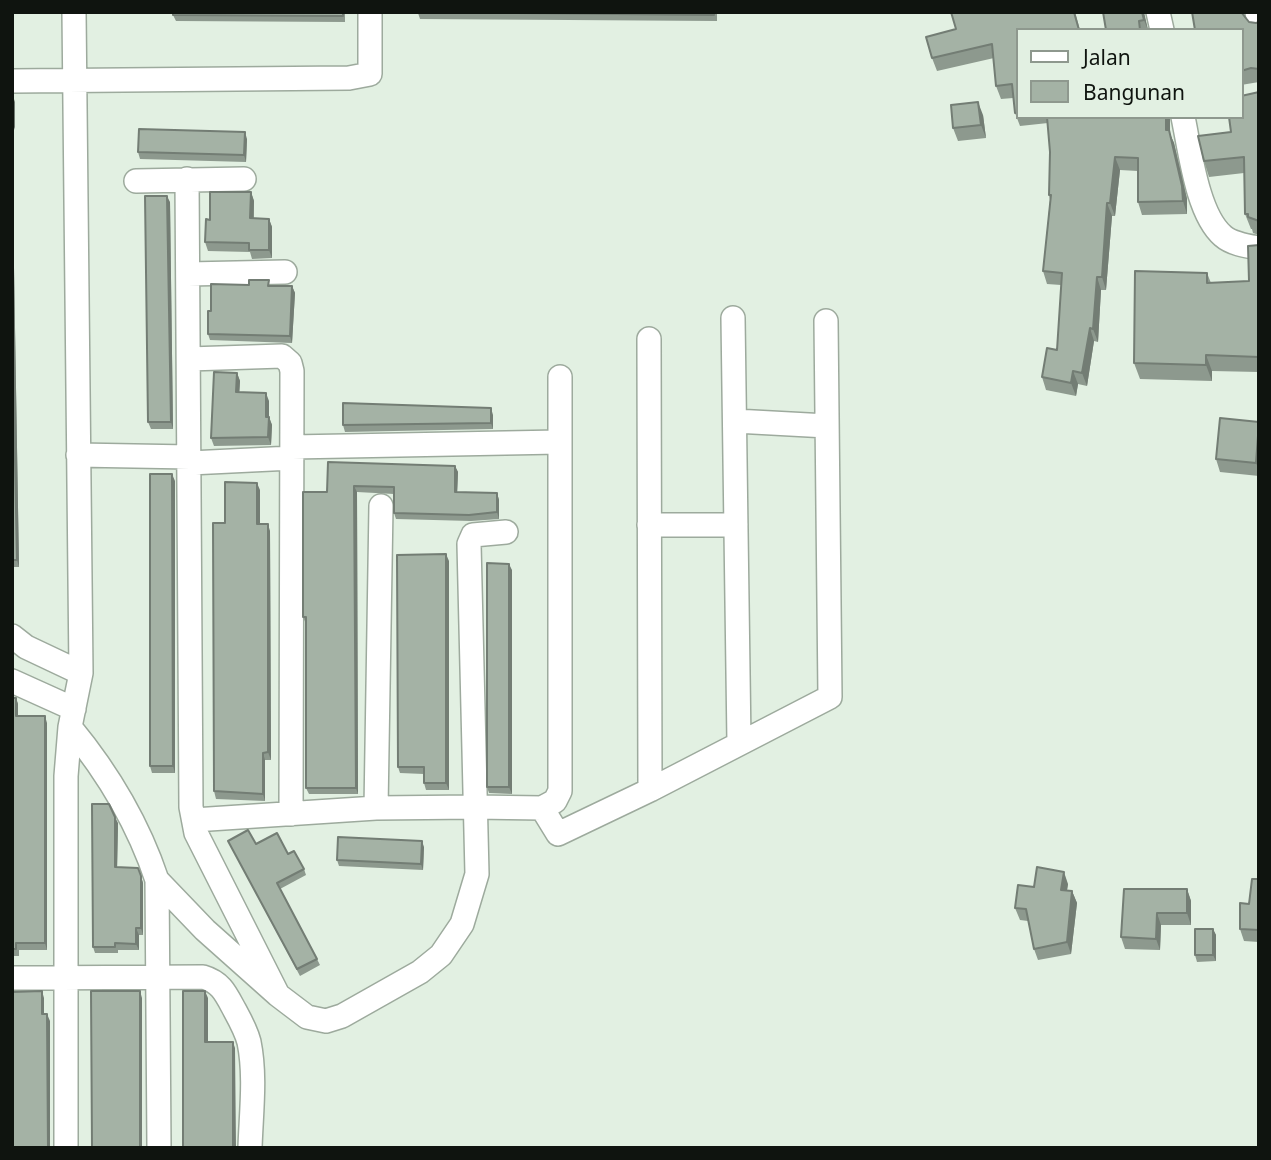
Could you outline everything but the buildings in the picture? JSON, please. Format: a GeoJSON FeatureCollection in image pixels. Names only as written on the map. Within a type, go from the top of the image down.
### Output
{"type":"FeatureCollection","features":[{"type":"Feature","properties":{"kind":"street"},"geometry":{"type":"LineString","coordinates":[[66,1148],[66,776],[72,718],[81,673],[74,12]]}},
{"type":"Feature","properties":{"kind":"street"},"geometry":{"type":"LineString","coordinates":[[12,81],[349,78],[370,74],[370,12]]}},
{"type":"Feature","properties":{"kind":"street"},"geometry":{"type":"LineString","coordinates":[[1257,12],[1259,22]]}},
{"type":"Feature","properties":{"kind":"street"},"geometry":{"type":"LineString","coordinates":[[1183,119],[1204,207],[1213,224],[1223,237],[1240,245],[1259,248]]}},
{"type":"Feature","properties":{"kind":"street"},"geometry":{"type":"LineString","coordinates":[[187,179],[191,770],[194,820],[196,833],[221,887],[278,995]]}},
{"type":"Feature","properties":{"kind":"street"},"geometry":{"type":"LineString","coordinates":[[136,181],[243,179]]}},
{"type":"Feature","properties":{"kind":"street"},"geometry":{"type":"LineString","coordinates":[[188,274],[285,272]]}},
{"type":"Feature","properties":{"kind":"street"},"geometry":{"type":"LineString","coordinates":[[733,318],[739,743]]}},
{"type":"Feature","properties":{"kind":"street"},"geometry":{"type":"LineString","coordinates":[[542,808],[558,834],[830,697],[826,321]]}},
{"type":"Feature","properties":{"kind":"street"},"geometry":{"type":"LineString","coordinates":[[649,339],[650,790]]}},
{"type":"Feature","properties":{"kind":"street"},"geometry":{"type":"LineString","coordinates":[[189,359],[282,356],[292,371],[291,814]]}},
{"type":"Feature","properties":{"kind":"street"},"geometry":{"type":"LineString","coordinates":[[194,820],[376,808],[542,808],[555,801],[560,791],[560,377]]}},
{"type":"Feature","properties":{"kind":"street"},"geometry":{"type":"LineString","coordinates":[[735,421],[827,426]]}},
{"type":"Feature","properties":{"kind":"street"},"geometry":{"type":"LineString","coordinates":[[78,455],[190,460],[292,452],[559,442]]}},
{"type":"Feature","properties":{"kind":"street"},"geometry":{"type":"LineString","coordinates":[[376,808],[381,506]]}},
{"type":"Feature","properties":{"kind":"street"},"geometry":{"type":"LineString","coordinates":[[649,525],[736,525]]}},
{"type":"Feature","properties":{"kind":"street"},"geometry":{"type":"LineString","coordinates":[[157,880],[205,930],[307,1017],[326,1021],[342,1016],[420,972],[441,955],[462,924],[477,874],[469,544],[473,535],[506,533]]}},
{"type":"Feature","properties":{"kind":"street"},"geometry":{"type":"LineString","coordinates":[[12,636],[26,647],[81,673]]}},
{"type":"Feature","properties":{"kind":"street"},"geometry":{"type":"LineString","coordinates":[[12,681],[72,718],[128,810],[157,880],[159,1148]]}},
{"type":"Feature","properties":{"kind":"street"},"geometry":{"type":"LineString","coordinates":[[12,978],[203,977],[216,981],[236,1012],[248,1042],[251,1061],[250,1148]]}}]}
